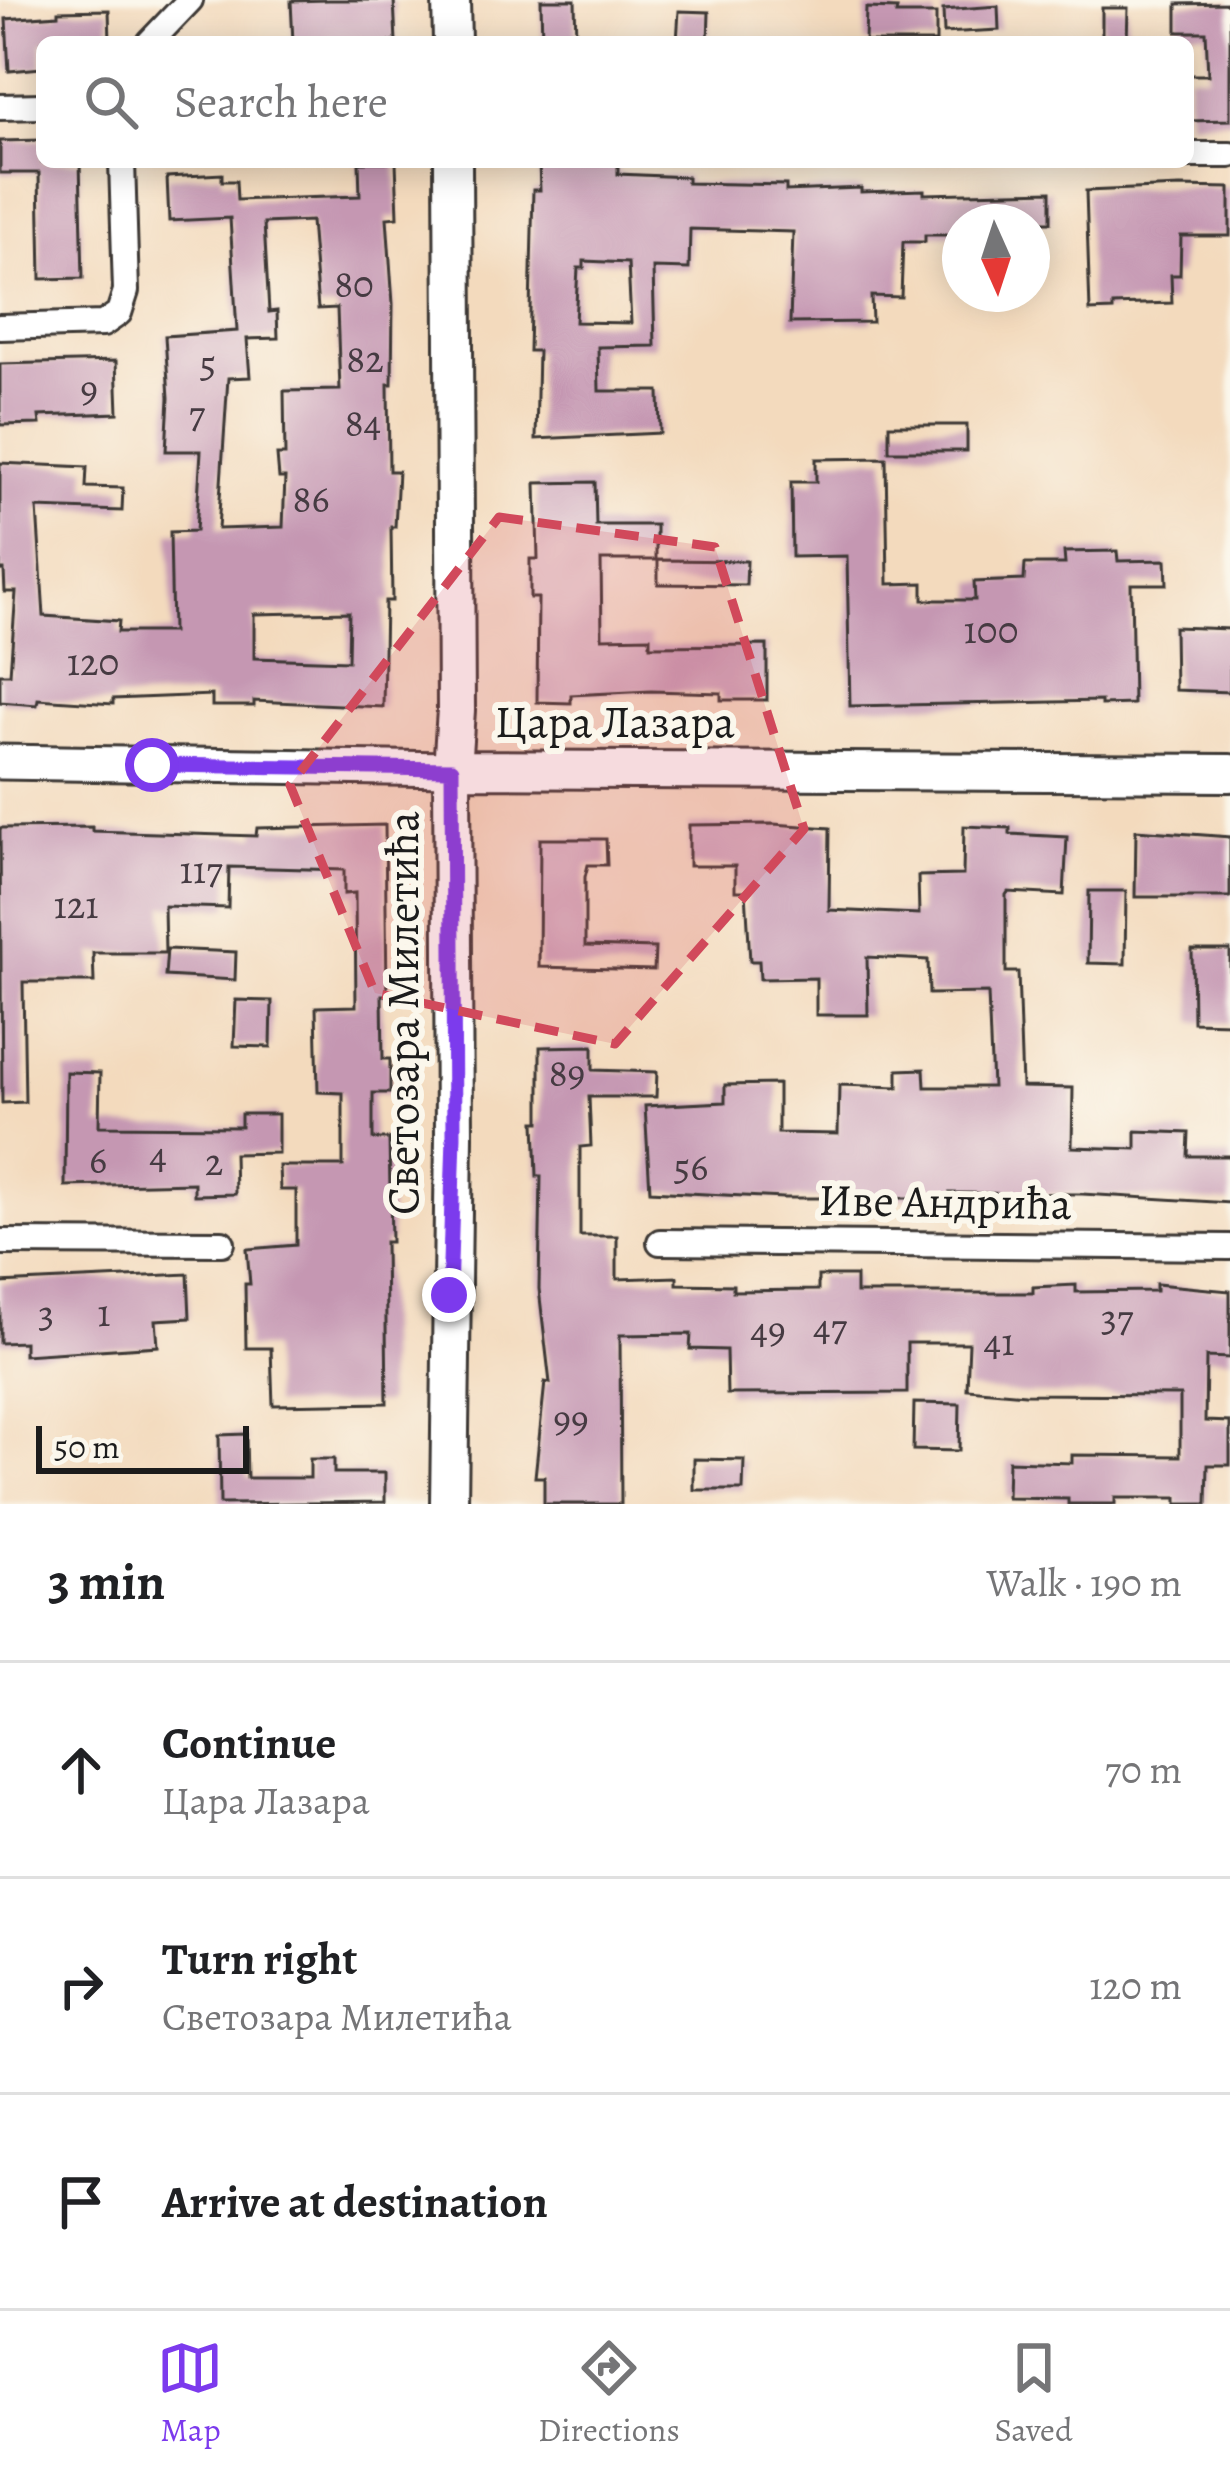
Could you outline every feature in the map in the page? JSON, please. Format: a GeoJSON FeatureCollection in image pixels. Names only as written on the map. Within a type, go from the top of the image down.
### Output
{"type":"FeatureCollection","features":[{"type":"Feature","properties":{"kind":"main road"},"geometry":{"type":"LineString","coordinates":[[452,0],[452,36]]}},
{"type":"Feature","properties":{"kind":"main road","name":"Светозара Милетића"},"geometry":{"type":"LineString","coordinates":[[449,1504],[456,710],[453,168]]}},
{"type":"Feature","properties":{"kind":"main road","name":"Цара Лазара"},"geometry":{"type":"LineString","coordinates":[[452,769],[1230,773]]}},
{"type":"Feature","properties":{"kind":"street"},"geometry":{"type":"LineString","coordinates":[[156,36],[190,0]]}},
{"type":"Feature","properties":{"kind":"street"},"geometry":{"type":"LineString","coordinates":[[0,107],[36,106]]}},
{"type":"Feature","properties":{"kind":"street"},"geometry":{"type":"LineString","coordinates":[[1194,155],[1230,155]]}},
{"type":"Feature","properties":{"kind":"street"},"geometry":{"type":"LineString","coordinates":[[0,327],[103,324],[119,313],[126,291],[122,168]]}},
{"type":"Feature","properties":{"kind":"street","name":"Цара Лазара"},"geometry":{"type":"LineString","coordinates":[[0,762],[452,769]]}},
{"type":"Feature","properties":{"kind":"street"},"geometry":{"type":"LineString","coordinates":[[0,1242],[222,1244]]}},
{"type":"Feature","properties":{"kind":"street","name":"Иве Андрића"},"geometry":{"type":"LineString","coordinates":[[660,1242],[1230,1247]]}},
{"type":"Feature","properties":{"kind":"highlighted area"},"geometry":{"type":"Polygon","coordinates":[[[499,517],[715,547],[804,829],[615,1044],[375,993],[290,785],[499,517]]]}},
{"type":"Feature","properties":{"kind":"building"},"geometry":{"type":"Polygon","coordinates":[[[394,0],[396,36],[293,36],[291,1],[394,0]]]}},
{"type":"Feature","properties":{"kind":"building"},"geometry":{"type":"Polygon","coordinates":[[[541,0],[575,0],[576,36],[542,36],[541,0]]]}},
{"type":"Feature","properties":{"kind":"building"},"geometry":{"type":"Polygon","coordinates":[[[1230,3],[1230,120],[1194,121],[1194,75],[1208,75],[1206,32],[1177,32],[1177,4],[1230,3]]]}},
{"type":"Feature","properties":{"kind":"building"},"geometry":{"type":"Polygon","coordinates":[[[998,6],[999,30],[944,33],[943,10],[998,6]]]}},
{"type":"Feature","properties":{"kind":"building"},"geometry":{"type":"Polygon","coordinates":[[[866,8],[936,14],[936,36],[865,36],[866,8]]]}},
{"type":"Feature","properties":{"kind":"building"},"geometry":{"type":"Polygon","coordinates":[[[1102,8],[1128,8],[1127,36],[1102,36],[1102,8]]]}},
{"type":"Feature","properties":{"kind":"building"},"geometry":{"type":"Polygon","coordinates":[[[109,10],[110,36],[36,36],[36,69],[9,71],[6,19],[58,15],[58,11],[109,10]]]}},
{"type":"Feature","properties":{"kind":"building"},"geometry":{"type":"Polygon","coordinates":[[[679,11],[709,12],[708,36],[677,36],[679,11]]]}},
{"type":"Feature","properties":{"kind":"building"},"geometry":{"type":"Polygon","coordinates":[[[36,140],[36,168],[80,168],[83,278],[41,279],[39,173],[0,173],[0,141],[36,140]]]}},
{"type":"Feature","properties":{"kind":"building"},"geometry":{"type":"Polygon","coordinates":[[[359,168],[396,168],[398,217],[387,218],[393,304],[389,471],[398,471],[395,527],[391,527],[392,601],[385,601],[383,707],[254,701],[254,706],[212,706],[212,695],[113,699],[113,704],[38,699],[37,705],[0,702],[0,674],[10,674],[16,592],[5,592],[4,570],[0,570],[0,463],[87,467],[86,487],[123,488],[122,511],[37,508],[44,616],[119,621],[118,632],[172,632],[170,532],[196,531],[201,451],[166,451],[165,336],[237,331],[230,218],[169,221],[167,177],[222,174],[222,181],[236,181],[237,200],[360,196],[359,168]],[[311,221],[264,223],[269,312],[277,311],[278,338],[247,339],[250,377],[228,378],[218,529],[283,527],[285,478],[279,478],[277,455],[285,455],[284,391],[340,390],[337,308],[318,309],[311,221]],[[349,612],[254,614],[254,658],[348,661],[349,612]]]}},
{"type":"Feature","properties":{"kind":"building"},"geometry":{"type":"Polygon","coordinates":[[[539,168],[618,168],[618,174],[687,177],[687,183],[786,185],[786,191],[1051,191],[1051,222],[1050,204],[942,204],[942,235],[925,235],[925,242],[903,242],[901,297],[871,296],[872,322],[790,323],[793,232],[690,229],[689,269],[653,268],[655,346],[598,347],[599,391],[659,391],[660,433],[536,439],[538,351],[529,351],[533,190],[540,190],[539,168]],[[584,261],[584,268],[578,268],[575,322],[631,323],[628,263],[584,261]]]}},
{"type":"Feature","properties":{"kind":"building"},"geometry":{"type":"Polygon","coordinates":[[[1230,188],[1230,236],[1181,236],[1180,275],[1171,275],[1172,303],[1113,305],[1113,310],[1090,311],[1086,191],[1230,188]]]}},
{"type":"Feature","properties":{"kind":"building"},"geometry":{"type":"Polygon","coordinates":[[[116,361],[118,413],[39,416],[40,424],[0,425],[0,364],[116,361]]]}},
{"type":"Feature","properties":{"kind":"building"},"geometry":{"type":"Polygon","coordinates":[[[889,425],[967,425],[967,451],[889,451],[889,425]]]}},
{"type":"Feature","properties":{"kind":"building"},"geometry":{"type":"Polygon","coordinates":[[[886,458],[888,584],[923,583],[923,600],[975,600],[974,582],[1024,580],[1025,564],[1065,564],[1064,552],[1117,551],[1118,561],[1166,560],[1167,584],[1131,584],[1133,704],[850,706],[847,556],[792,557],[791,482],[816,482],[816,459],[886,458]]]}},
{"type":"Feature","properties":{"kind":"building"},"geometry":{"type":"Polygon","coordinates":[[[595,482],[596,525],[656,525],[656,560],[601,560],[602,638],[650,637],[650,646],[767,645],[767,700],[651,691],[571,695],[571,703],[537,702],[538,598],[530,598],[530,559],[538,559],[536,483],[595,482]]]}},
{"type":"Feature","properties":{"kind":"building"},"geometry":{"type":"Polygon","coordinates":[[[658,560],[747,561],[746,585],[658,584],[658,560]]]}},
{"type":"Feature","properties":{"kind":"building"},"geometry":{"type":"Polygon","coordinates":[[[1174,627],[1230,629],[1230,692],[1175,690],[1174,627]]]}},
{"type":"Feature","properties":{"kind":"building"},"geometry":{"type":"Polygon","coordinates":[[[385,825],[383,1059],[390,1059],[390,1093],[373,1093],[373,1139],[389,1139],[387,1403],[273,1405],[271,1348],[246,1348],[247,1249],[296,1245],[296,1190],[280,1190],[279,1166],[343,1166],[343,1093],[318,1092],[316,1007],[356,1006],[355,893],[344,894],[344,870],[229,867],[228,908],[164,906],[165,953],[93,953],[94,982],[23,982],[25,1102],[2,1103],[0,828],[92,827],[92,831],[256,836],[257,828],[385,825]]]}},
{"type":"Feature","properties":{"kind":"building"},"geometry":{"type":"Polygon","coordinates":[[[689,825],[830,828],[829,910],[919,914],[918,876],[963,875],[964,826],[1067,837],[1064,895],[1006,895],[1006,972],[1018,972],[1022,1087],[1073,1088],[1072,1147],[1136,1149],[1136,1131],[1189,1133],[1188,1156],[1230,1156],[1230,1203],[1082,1194],[783,1198],[650,1191],[645,1106],[725,1102],[725,1085],[778,1084],[778,1133],[838,1134],[839,1085],[898,1087],[898,1070],[924,1069],[925,1087],[992,1087],[988,993],[929,994],[928,960],[867,957],[868,1015],[816,1015],[816,978],[760,979],[759,961],[750,961],[746,891],[735,891],[735,866],[689,866],[689,825]]]}},
{"type":"Feature","properties":{"kind":"building"},"geometry":{"type":"Polygon","coordinates":[[[1136,830],[1230,837],[1230,897],[1135,897],[1136,830]]]}},
{"type":"Feature","properties":{"kind":"building"},"geometry":{"type":"Polygon","coordinates":[[[540,839],[606,839],[607,865],[588,865],[585,877],[585,946],[655,948],[654,970],[539,967],[540,839]]]}},
{"type":"Feature","properties":{"kind":"building"},"geometry":{"type":"Polygon","coordinates":[[[1089,891],[1126,891],[1125,964],[1088,963],[1089,891]]]}},
{"type":"Feature","properties":{"kind":"building"},"geometry":{"type":"Polygon","coordinates":[[[167,949],[236,952],[235,980],[165,976],[167,949]]]}},
{"type":"Feature","properties":{"kind":"building"},"geometry":{"type":"Polygon","coordinates":[[[1192,950],[1230,950],[1230,1023],[1193,1022],[1192,950]]]}},
{"type":"Feature","properties":{"kind":"building"},"geometry":{"type":"Polygon","coordinates":[[[236,1000],[272,1001],[271,1047],[234,1046],[236,1000]]]}},
{"type":"Feature","properties":{"kind":"building"},"geometry":{"type":"Polygon","coordinates":[[[593,1046],[593,1070],[657,1072],[656,1097],[589,1097],[591,1146],[580,1147],[580,1236],[617,1236],[617,1279],[677,1277],[677,1284],[733,1285],[733,1291],[818,1290],[818,1276],[856,1276],[856,1293],[1033,1293],[1033,1287],[1076,1285],[1076,1292],[1156,1291],[1156,1284],[1230,1291],[1230,1358],[1206,1357],[1205,1421],[1230,1422],[1230,1465],[1208,1465],[1207,1504],[1177,1504],[1177,1498],[1068,1504],[1068,1499],[1007,1498],[1008,1461],[1072,1463],[1072,1455],[1180,1456],[1180,1395],[967,1389],[969,1343],[907,1343],[907,1393],[727,1394],[726,1350],[690,1349],[691,1334],[620,1335],[621,1504],[544,1504],[544,1477],[535,1477],[545,1382],[550,1383],[539,1289],[541,1176],[537,1176],[535,1122],[540,1122],[540,1047],[593,1046]]]}},
{"type":"Feature","properties":{"kind":"building"},"geometry":{"type":"Polygon","coordinates":[[[66,1072],[100,1073],[99,1126],[241,1127],[241,1114],[278,1114],[278,1153],[234,1154],[235,1194],[194,1195],[194,1183],[65,1186],[66,1072]]]}},
{"type":"Feature","properties":{"kind":"building"},"geometry":{"type":"Polygon","coordinates":[[[188,1274],[190,1318],[156,1320],[158,1346],[24,1355],[24,1342],[0,1343],[0,1283],[188,1274]]]}},
{"type":"Feature","properties":{"kind":"building"},"geometry":{"type":"Polygon","coordinates":[[[914,1403],[960,1404],[959,1451],[913,1450],[914,1403]]]}},
{"type":"Feature","properties":{"kind":"building"},"geometry":{"type":"Polygon","coordinates":[[[246,1434],[247,1478],[310,1478],[310,1459],[334,1459],[334,1473],[385,1473],[385,1502],[220,1504],[219,1435],[246,1434]]]}},
{"type":"Feature","properties":{"kind":"building"},"geometry":{"type":"Polygon","coordinates":[[[694,1459],[744,1460],[743,1490],[694,1490],[694,1459]]]}},
{"type":"Feature","properties":{"kind":"route"},"geometry":{"type":"LineString","coordinates":[[152,765],[452,769],[454,1136],[449,1295]]}}]}
